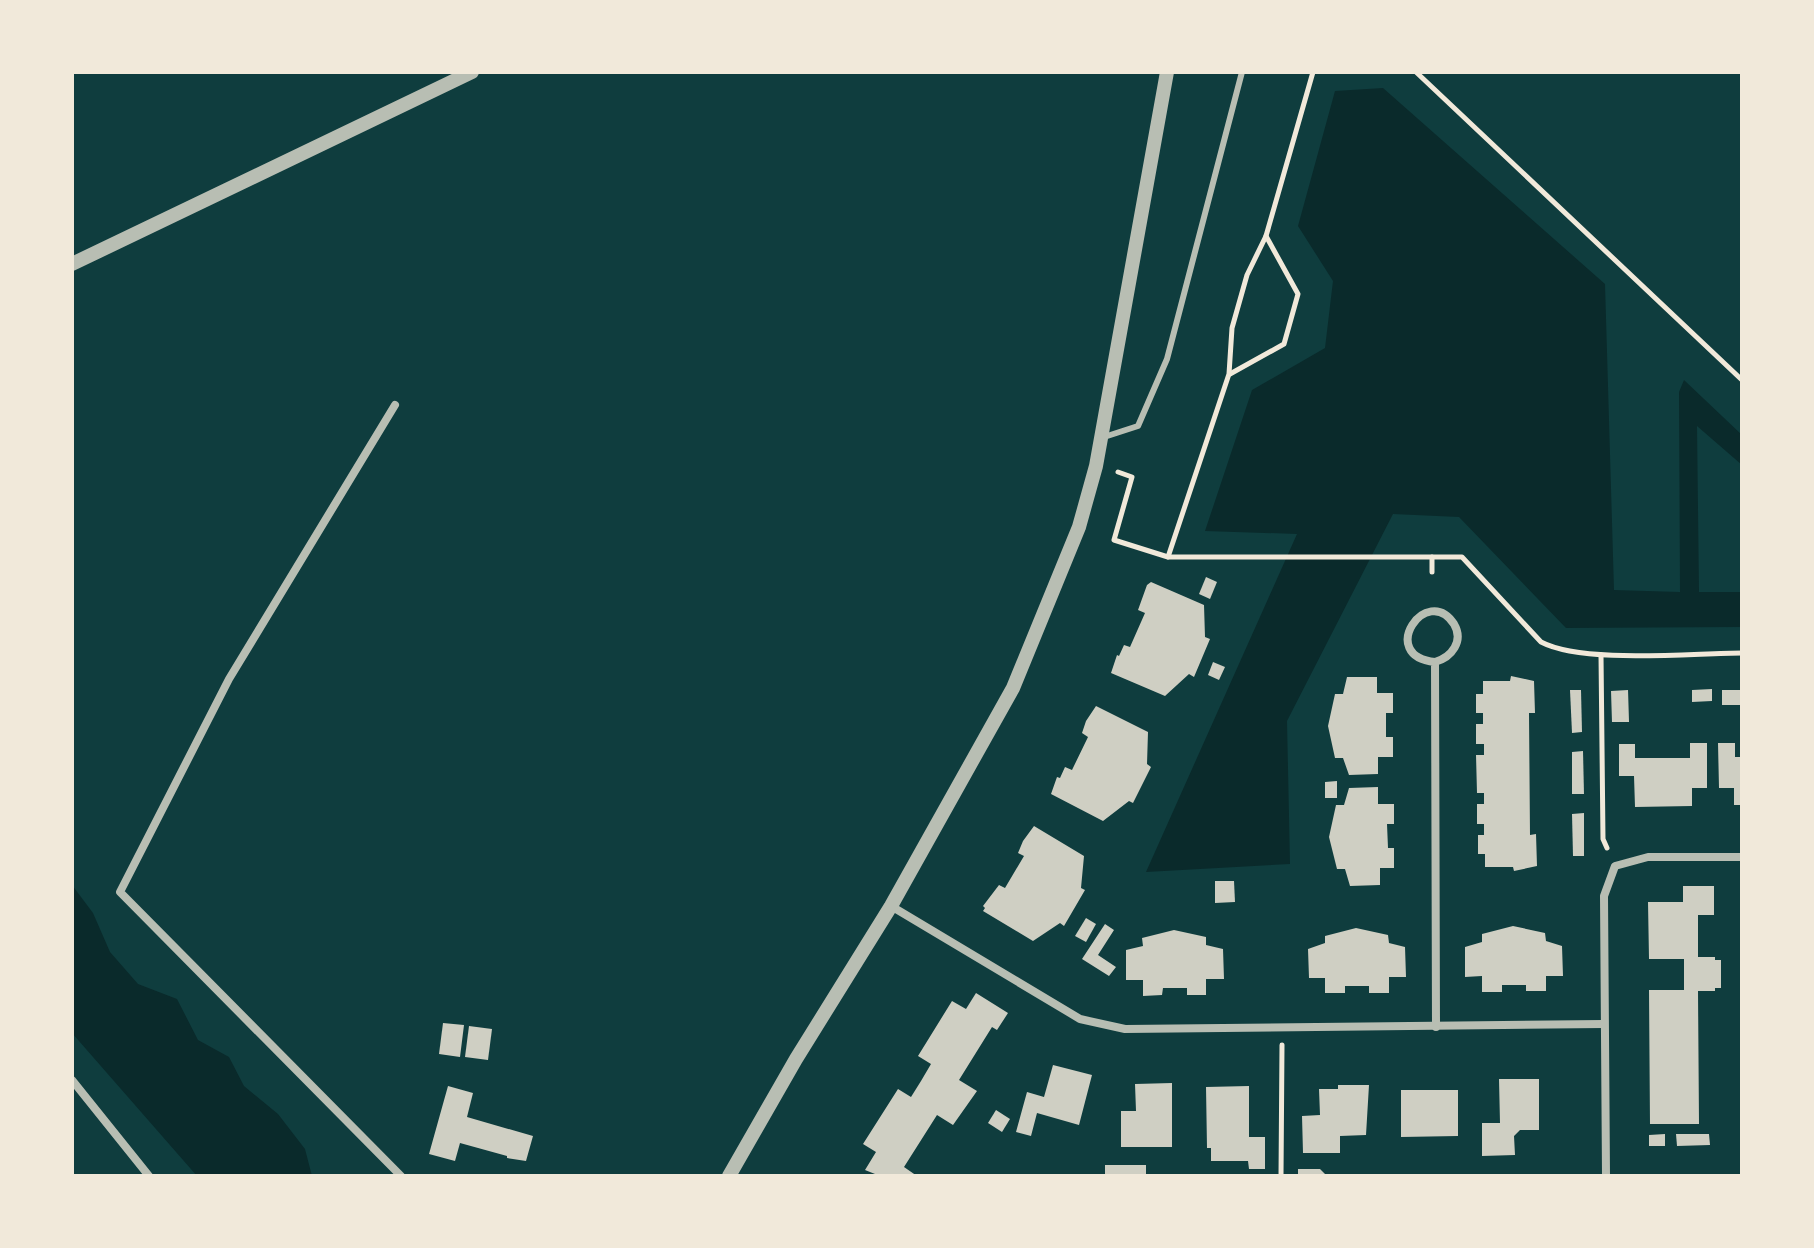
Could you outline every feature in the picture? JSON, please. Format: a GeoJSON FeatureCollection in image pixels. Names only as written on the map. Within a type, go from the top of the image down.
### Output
{"type":"FeatureCollection","features":[{"type":"Feature","properties":{"kind":"street"},"geometry":{"type":"LineString","coordinates":[[72,264],[472,72]]}},
{"type":"Feature","properties":{"kind":"street"},"geometry":{"type":"LineString","coordinates":[[729,1176],[796,1059],[891,906],[1013,688],[1079,527],[1096,466],[1167,72]]}},
{"type":"Feature","properties":{"kind":"street"},"geometry":{"type":"LineString","coordinates":[[395,405],[229,679],[120,892],[401,1176]]}},
{"type":"Feature","properties":{"kind":"street"},"geometry":{"type":"LineString","coordinates":[[1430,612],[1442,613],[1457,630],[1458,641],[1454,651],[1445,659],[1435,662],[1424,661],[1409,646],[1411,624],[1419,615],[1430,612]]}},
{"type":"Feature","properties":{"kind":"street"},"geometry":{"type":"LineString","coordinates":[[1435,662],[1436,1027]]}},
{"type":"Feature","properties":{"kind":"street"},"geometry":{"type":"LineString","coordinates":[[1606,1176],[1604,896],[1615,866],[1648,857],[1742,857]]}},
{"type":"Feature","properties":{"kind":"street"},"geometry":{"type":"LineString","coordinates":[[891,906],[1080,1019],[1125,1029],[1604,1024]]}},
{"type":"Feature","properties":{"kind":"street"},"geometry":{"type":"LineString","coordinates":[[72,1080],[149,1176]]}},
{"type":"Feature","properties":{"kind":"lane"},"geometry":{"type":"LineString","coordinates":[[1101,439],[1138,426],[1167,359],[1242,72]]}},
{"type":"Feature","properties":{"kind":"path"},"geometry":{"type":"LineString","coordinates":[[1168,557],[1229,374],[1232,328],[1247,275],[1266,236],[1313,72]]}},
{"type":"Feature","properties":{"kind":"path"},"geometry":{"type":"LineString","coordinates":[[1416,72],[1742,380]]}},
{"type":"Feature","properties":{"kind":"path"},"geometry":{"type":"LineString","coordinates":[[1229,374],[1284,344],[1298,294],[1266,236]]}},
{"type":"Feature","properties":{"kind":"path"},"geometry":{"type":"LineString","coordinates":[[1096,466],[1132,477],[1114,540],[1168,557],[1462,557],[1541,642],[1555,650],[1601,655],[1742,653]]}},
{"type":"Feature","properties":{"kind":"path"},"geometry":{"type":"LineString","coordinates":[[1432,557],[1432,572]]}},
{"type":"Feature","properties":{"kind":"path"},"geometry":{"type":"LineString","coordinates":[[1601,655],[1603,839],[1615,866]]}},
{"type":"Feature","properties":{"kind":"path"},"geometry":{"type":"LineString","coordinates":[[1281,1176],[1282,1027]]}},
{"type":"Feature","properties":{"kind":"water"},"geometry":{"type":"Polygon","coordinates":[[[1383,88],[1605,284],[1614,590],[1680,592],[1679,392],[1684,380],[1742,435],[1742,465],[1697,426],[1699,592],[1742,592],[1742,627],[1566,628],[1459,517],[1393,514],[1287,721],[1290,864],[1146,872],[1297,534],[1205,531],[1252,390],[1325,348],[1333,281],[1298,226],[1335,91],[1383,88]]]}},
{"type":"Feature","properties":{"kind":"water"},"geometry":{"type":"Polygon","coordinates":[[[72,885],[93,913],[110,952],[138,984],[177,999],[198,1040],[229,1057],[244,1086],[278,1114],[305,1149],[312,1176],[197,1176],[72,1033],[72,885]]]}},
{"type":"Feature","properties":{"kind":"building"},"geometry":{"type":"Polygon","coordinates":[[[1206,577],[1217,582],[1210,599],[1199,594],[1206,577]]]}},
{"type":"Feature","properties":{"kind":"building"},"geometry":{"type":"Polygon","coordinates":[[[1151,582],[1204,605],[1205,637],[1210,639],[1194,677],[1189,674],[1165,696],[1111,673],[1124,645],[1130,647],[1145,613],[1138,610],[1151,582]]]}},
{"type":"Feature","properties":{"kind":"building"},"geometry":{"type":"Polygon","coordinates":[[[1213,662],[1225,667],[1219,680],[1208,675],[1213,662]]]}},
{"type":"Feature","properties":{"kind":"building"},"geometry":{"type":"Polygon","coordinates":[[[1511,676],[1534,681],[1535,713],[1529,713],[1530,835],[1536,834],[1537,866],[1514,871],[1513,867],[1485,867],[1485,854],[1478,854],[1478,835],[1484,835],[1484,824],[1477,824],[1477,804],[1484,804],[1484,793],[1477,793],[1476,755],[1484,755],[1484,744],[1476,744],[1476,724],[1483,724],[1483,713],[1476,713],[1476,694],[1483,694],[1483,681],[1510,681],[1511,676]]]}},
{"type":"Feature","properties":{"kind":"building"},"geometry":{"type":"Polygon","coordinates":[[[1347,677],[1377,677],[1377,693],[1393,693],[1393,713],[1386,713],[1386,737],[1393,737],[1393,757],[1378,757],[1378,774],[1349,775],[1343,758],[1335,758],[1328,726],[1335,694],[1343,694],[1347,677]]]}},
{"type":"Feature","properties":{"kind":"building"},"geometry":{"type":"Polygon","coordinates":[[[1712,689],[1712,701],[1692,702],[1692,690],[1712,689]]]}},
{"type":"Feature","properties":{"kind":"building"},"geometry":{"type":"Polygon","coordinates":[[[1570,690],[1581,690],[1582,732],[1572,733],[1570,690]]]}},
{"type":"Feature","properties":{"kind":"building"},"geometry":{"type":"Polygon","coordinates":[[[1628,690],[1629,722],[1612,722],[1611,691],[1628,690]]]}},
{"type":"Feature","properties":{"kind":"building"},"geometry":{"type":"Polygon","coordinates":[[[1722,690],[1742,690],[1742,705],[1722,705],[1722,690]]]}},
{"type":"Feature","properties":{"kind":"building"},"geometry":{"type":"Polygon","coordinates":[[[1096,706],[1148,732],[1147,764],[1151,767],[1133,803],[1129,801],[1103,821],[1051,794],[1057,777],[1060,778],[1065,767],[1072,770],[1088,737],[1082,733],[1086,721],[1096,706]]]}},
{"type":"Feature","properties":{"kind":"building"},"geometry":{"type":"Polygon","coordinates":[[[1690,743],[1707,743],[1707,788],[1692,788],[1692,806],[1635,807],[1634,776],[1619,776],[1619,744],[1635,744],[1635,758],[1690,758],[1690,743]]]}},
{"type":"Feature","properties":{"kind":"building"},"geometry":{"type":"Polygon","coordinates":[[[1718,743],[1735,743],[1735,757],[1742,757],[1742,805],[1734,805],[1734,788],[1719,788],[1718,743]]]}},
{"type":"Feature","properties":{"kind":"building"},"geometry":{"type":"Polygon","coordinates":[[[1583,751],[1584,794],[1572,794],[1572,752],[1583,751]]]}},
{"type":"Feature","properties":{"kind":"building"},"geometry":{"type":"Polygon","coordinates":[[[1337,781],[1337,798],[1325,798],[1325,782],[1337,781]]]}},
{"type":"Feature","properties":{"kind":"building"},"geometry":{"type":"Polygon","coordinates":[[[1378,787],[1378,804],[1394,804],[1394,824],[1387,824],[1388,848],[1394,848],[1394,868],[1380,868],[1380,885],[1350,886],[1345,869],[1337,869],[1329,837],[1336,805],[1344,805],[1349,788],[1378,787]]]}},
{"type":"Feature","properties":{"kind":"building"},"geometry":{"type":"Polygon","coordinates":[[[1584,813],[1584,856],[1573,856],[1572,814],[1584,813]]]}},
{"type":"Feature","properties":{"kind":"building"},"geometry":{"type":"Polygon","coordinates":[[[1034,826],[1084,856],[1081,888],[1085,890],[1064,926],[1060,923],[1033,941],[983,911],[983,906],[999,885],[1005,888],[1024,856],[1018,853],[1034,826]]]}},
{"type":"Feature","properties":{"kind":"building"},"geometry":{"type":"Polygon","coordinates":[[[1215,881],[1234,881],[1235,902],[1215,903],[1215,881]]]}},
{"type":"Feature","properties":{"kind":"building"},"geometry":{"type":"Polygon","coordinates":[[[1683,886],[1714,886],[1714,915],[1698,915],[1698,957],[1721,960],[1721,988],[1698,991],[1699,1124],[1650,1124],[1649,990],[1684,990],[1684,959],[1649,959],[1648,902],[1683,902],[1683,886]]]}},
{"type":"Feature","properties":{"kind":"building"},"geometry":{"type":"Polygon","coordinates":[[[1086,918],[1096,924],[1086,942],[1075,936],[1086,918]]]}},
{"type":"Feature","properties":{"kind":"building"},"geometry":{"type":"Polygon","coordinates":[[[1105,924],[1114,930],[1098,955],[1116,967],[1109,976],[1082,959],[1105,924]]]}},
{"type":"Feature","properties":{"kind":"building"},"geometry":{"type":"Polygon","coordinates":[[[1513,926],[1545,933],[1546,941],[1562,946],[1563,976],[1546,976],[1546,991],[1526,991],[1526,985],[1502,985],[1502,992],[1482,992],[1482,976],[1465,977],[1465,947],[1482,942],[1482,934],[1513,926]]]}},
{"type":"Feature","properties":{"kind":"building"},"geometry":{"type":"Polygon","coordinates":[[[1356,928],[1388,935],[1389,943],[1405,947],[1406,977],[1389,977],[1389,993],[1369,993],[1369,986],[1345,986],[1345,993],[1325,993],[1325,978],[1309,978],[1308,949],[1325,943],[1325,936],[1356,928]]]}},
{"type":"Feature","properties":{"kind":"building"},"geometry":{"type":"Polygon","coordinates":[[[1174,930],[1206,937],[1206,945],[1223,949],[1224,979],[1206,979],[1206,995],[1187,995],[1187,988],[1163,988],[1162,995],[1143,996],[1143,980],[1126,980],[1126,950],[1143,946],[1142,938],[1174,930]]]}},
{"type":"Feature","properties":{"kind":"building"},"geometry":{"type":"Polygon","coordinates":[[[976,993],[1008,1013],[997,1030],[992,1027],[959,1080],[977,1091],[953,1125],[937,1115],[904,1167],[917,1176],[880,1176],[865,1170],[876,1152],[863,1144],[898,1089],[911,1097],[921,1081],[931,1064],[918,1056],[952,1001],[966,1009],[976,993]]]}},
{"type":"Feature","properties":{"kind":"building"},"geometry":{"type":"Polygon","coordinates":[[[443,1023],[464,1025],[460,1057],[439,1054],[443,1023]]]}},
{"type":"Feature","properties":{"kind":"building"},"geometry":{"type":"Polygon","coordinates":[[[469,1026],[492,1029],[488,1060],[465,1057],[469,1026]]]}},
{"type":"Feature","properties":{"kind":"building"},"geometry":{"type":"Polygon","coordinates":[[[1053,1065],[1092,1075],[1079,1125],[1037,1113],[1031,1136],[1016,1132],[1027,1092],[1044,1097],[1053,1065]]]}},
{"type":"Feature","properties":{"kind":"building"},"geometry":{"type":"Polygon","coordinates":[[[1499,1079],[1539,1079],[1539,1130],[1520,1130],[1514,1136],[1515,1155],[1482,1156],[1482,1123],[1500,1123],[1499,1079]]]}},
{"type":"Feature","properties":{"kind":"building"},"geometry":{"type":"Polygon","coordinates":[[[1172,1083],[1172,1147],[1121,1147],[1121,1111],[1136,1111],[1135,1084],[1172,1083]]]}},
{"type":"Feature","properties":{"kind":"building"},"geometry":{"type":"Polygon","coordinates":[[[1338,1085],[1369,1085],[1366,1135],[1340,1136],[1340,1153],[1303,1153],[1302,1116],[1320,1115],[1319,1089],[1338,1089],[1338,1085]]]}},
{"type":"Feature","properties":{"kind":"building"},"geometry":{"type":"Polygon","coordinates":[[[448,1086],[473,1093],[467,1117],[533,1136],[526,1161],[460,1143],[455,1161],[429,1154],[448,1086]]]}},
{"type":"Feature","properties":{"kind":"building"},"geometry":{"type":"Polygon","coordinates":[[[1249,1086],[1249,1137],[1265,1137],[1265,1169],[1249,1169],[1248,1161],[1211,1161],[1211,1148],[1207,1148],[1206,1087],[1249,1086]]]}},
{"type":"Feature","properties":{"kind":"building"},"geometry":{"type":"Polygon","coordinates":[[[1401,1090],[1458,1090],[1458,1136],[1401,1137],[1401,1090]]]}},
{"type":"Feature","properties":{"kind":"building"},"geometry":{"type":"Polygon","coordinates":[[[996,1110],[1010,1119],[1002,1132],[988,1123],[996,1110]]]}},
{"type":"Feature","properties":{"kind":"building"},"geometry":{"type":"Polygon","coordinates":[[[1665,1134],[1665,1146],[1649,1146],[1649,1135],[1665,1134]]]}},
{"type":"Feature","properties":{"kind":"building"},"geometry":{"type":"Polygon","coordinates":[[[1676,1134],[1709,1134],[1710,1145],[1677,1146],[1676,1134]]]}},
{"type":"Feature","properties":{"kind":"building"},"geometry":{"type":"Polygon","coordinates":[[[1105,1165],[1146,1165],[1146,1176],[1105,1176],[1105,1165]]]}},
{"type":"Feature","properties":{"kind":"building"},"geometry":{"type":"Polygon","coordinates":[[[1298,1169],[1320,1169],[1327,1176],[1298,1176],[1298,1169]]]}}]}
